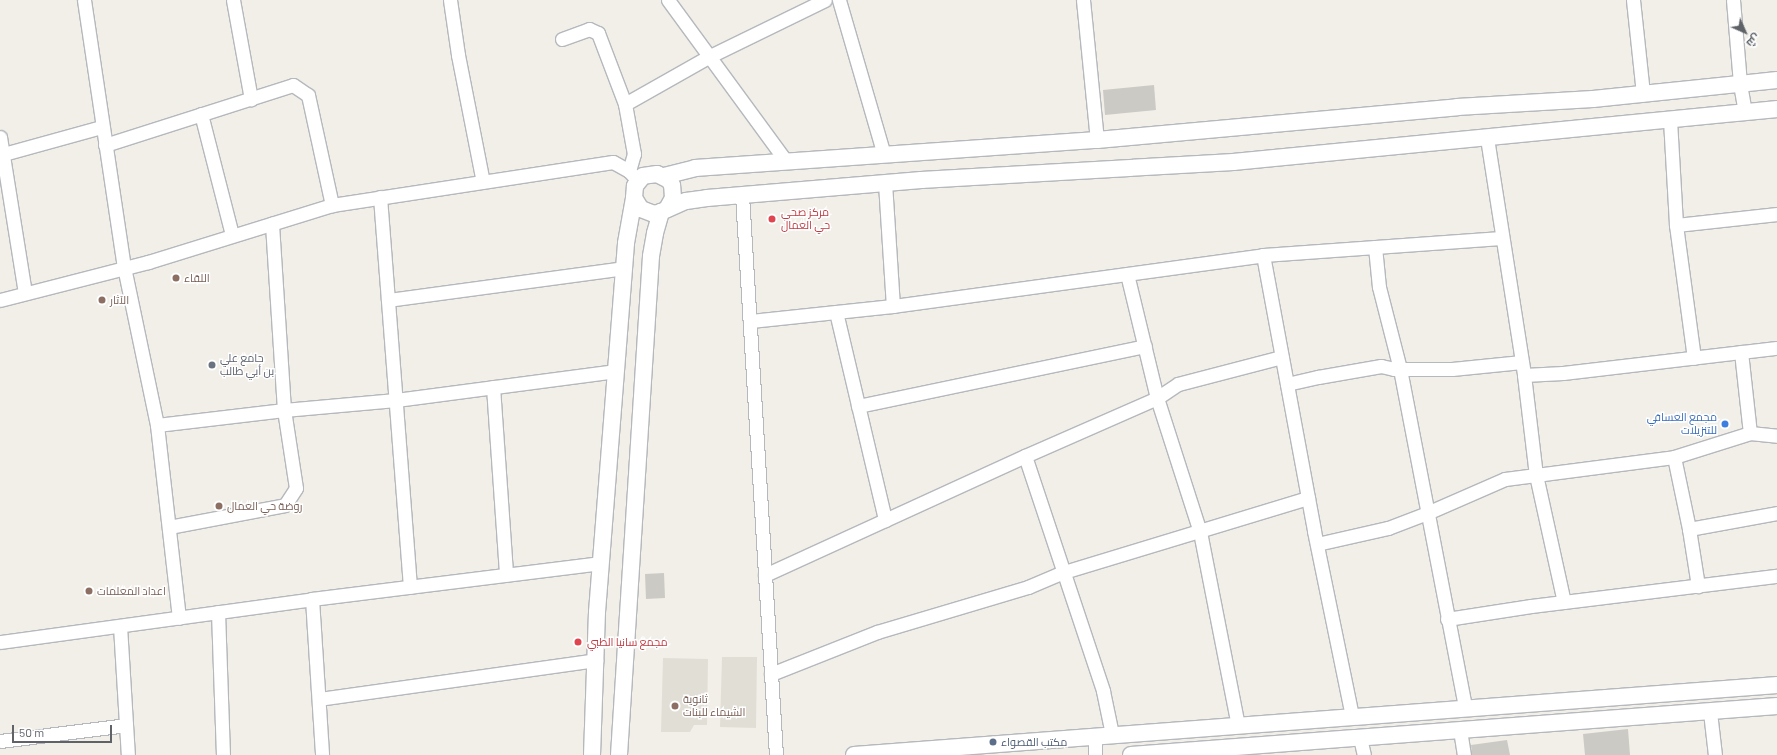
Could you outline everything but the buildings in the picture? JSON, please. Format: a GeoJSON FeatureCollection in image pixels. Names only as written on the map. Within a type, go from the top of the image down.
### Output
{"type":"FeatureCollection","features":[{"type":"Feature","properties":{"kind":"street"},"geometry":{"type":"LineString","coordinates":[[84,0],[124,268],[157,424],[179,618]]}},
{"type":"Feature","properties":{"kind":"street"},"geometry":{"type":"LineString","coordinates":[[232,0],[250,99]]}},
{"type":"Feature","properties":{"kind":"street"},"geometry":{"type":"LineString","coordinates":[[450,0],[458,55],[483,182]]}},
{"type":"Feature","properties":{"kind":"street"},"geometry":{"type":"LineString","coordinates":[[668,0],[708,57],[786,161]]}},
{"type":"Feature","properties":{"kind":"street"},"geometry":{"type":"LineString","coordinates":[[625,104],[708,57],[826,0]]}},
{"type":"Feature","properties":{"kind":"street"},"geometry":{"type":"LineString","coordinates":[[839,0],[884,155]]}},
{"type":"Feature","properties":{"kind":"street"},"geometry":{"type":"LineString","coordinates":[[1083,0],[1097,140]]}},
{"type":"Feature","properties":{"kind":"street"},"geometry":{"type":"LineString","coordinates":[[1633,0],[1643,94]]}},
{"type":"Feature","properties":{"kind":"street"},"geometry":{"type":"LineString","coordinates":[[1732,0],[1740,84],[1745,112]]}},
{"type":"Feature","properties":{"kind":"street"},"geometry":{"type":"LineString","coordinates":[[562,39],[590,29],[598,34],[625,104],[634,154],[635,186],[626,243],[601,563],[592,755]]}},
{"type":"Feature","properties":{"kind":"street"},"geometry":{"type":"LineString","coordinates":[[0,300],[124,268],[332,205],[613,162],[634,176],[650,174],[664,176],[694,168],[1097,140],[1457,107],[1643,94],[1777,80]]}},
{"type":"Feature","properties":{"kind":"street"},"geometry":{"type":"LineString","coordinates":[[105,145],[294,85],[308,95],[332,205]]}},
{"type":"Feature","properties":{"kind":"street"},"geometry":{"type":"LineString","coordinates":[[634,198],[641,209],[654,214],[686,201],[742,195],[885,183],[1233,162],[1777,109]]}},
{"type":"Feature","properties":{"kind":"street"},"geometry":{"type":"LineString","coordinates":[[201,114],[232,235]]}},
{"type":"Feature","properties":{"kind":"street"},"geometry":{"type":"LineString","coordinates":[[1670,120],[1676,225],[1694,358]]}},
{"type":"Feature","properties":{"kind":"street"},"geometry":{"type":"LineString","coordinates":[[2,154],[102,127]]}},
{"type":"Feature","properties":{"kind":"street"},"geometry":{"type":"LineString","coordinates":[[0,137],[25,293]]}},
{"type":"Feature","properties":{"kind":"street"},"geometry":{"type":"LineString","coordinates":[[1487,138],[1501,238],[1524,375],[1536,475],[1564,602]]}},
{"type":"Feature","properties":{"kind":"street"},"geometry":{"type":"LineString","coordinates":[[619,755],[651,256],[655,233],[664,211],[674,198],[672,185],[664,176]]}},
{"type":"Feature","properties":{"kind":"street"},"geometry":{"type":"LineString","coordinates":[[885,183],[893,306]]}},
{"type":"Feature","properties":{"kind":"street"},"geometry":{"type":"LineString","coordinates":[[742,195],[776,755]]}},
{"type":"Feature","properties":{"kind":"street"},"geometry":{"type":"LineString","coordinates":[[380,197],[410,587]]}},
{"type":"Feature","properties":{"kind":"street"},"geometry":{"type":"LineString","coordinates":[[1676,225],[1777,214]]}},
{"type":"Feature","properties":{"kind":"street"},"geometry":{"type":"LineString","coordinates":[[169,526],[285,505],[296,488],[284,410],[272,223]]}},
{"type":"Feature","properties":{"kind":"street"},"geometry":{"type":"LineString","coordinates":[[750,321],[893,306],[1263,255],[1501,238]]}},
{"type":"Feature","properties":{"kind":"street"},"geometry":{"type":"LineString","coordinates":[[1375,248],[1379,287],[1400,369],[1465,708]]}},
{"type":"Feature","properties":{"kind":"street"},"geometry":{"type":"LineString","coordinates":[[1263,255],[1308,498],[1352,716]]}},
{"type":"Feature","properties":{"kind":"street"},"geometry":{"type":"LineString","coordinates":[[388,300],[624,268]]}},
{"type":"Feature","properties":{"kind":"street"},"geometry":{"type":"LineString","coordinates":[[1128,274],[1157,398],[1200,532],[1238,725]]}},
{"type":"Feature","properties":{"kind":"street"},"geometry":{"type":"LineString","coordinates":[[836,312],[885,520]]}},
{"type":"Feature","properties":{"kind":"street"},"geometry":{"type":"LineString","coordinates":[[858,406],[1145,346]]}},
{"type":"Feature","properties":{"kind":"street"},"geometry":{"type":"LineString","coordinates":[[1524,375],[1563,373],[1777,348]]}},
{"type":"Feature","properties":{"kind":"street"},"geometry":{"type":"LineString","coordinates":[[1741,352],[1750,433]]}},
{"type":"Feature","properties":{"kind":"street"},"geometry":{"type":"LineString","coordinates":[[765,574],[1157,398],[1178,384],[1282,357]]}},
{"type":"Feature","properties":{"kind":"street"},"geometry":{"type":"LineString","coordinates":[[1287,384],[1318,376],[1381,366],[1400,369],[1452,369],[1522,362]]}},
{"type":"Feature","properties":{"kind":"street"},"geometry":{"type":"LineString","coordinates":[[157,424],[284,410],[396,400],[616,371]]}},
{"type":"Feature","properties":{"kind":"street"},"geometry":{"type":"LineString","coordinates":[[493,387],[506,575]]}},
{"type":"Feature","properties":{"kind":"street"},"geometry":{"type":"LineString","coordinates":[[1317,544],[1388,528],[1427,514],[1505,479],[1674,456],[1750,433],[1777,436]]}},
{"type":"Feature","properties":{"kind":"street"},"geometry":{"type":"LineString","coordinates":[[1025,456],[1103,691],[1112,734]]}},
{"type":"Feature","properties":{"kind":"street"},"geometry":{"type":"LineString","coordinates":[[1674,456],[1689,529],[1698,586]]}},
{"type":"Feature","properties":{"kind":"street"},"geometry":{"type":"LineString","coordinates":[[772,674],[877,632],[1028,587],[1064,572],[1308,498]]}},
{"type":"Feature","properties":{"kind":"street"},"geometry":{"type":"LineString","coordinates":[[1689,529],[1777,513]]}},
{"type":"Feature","properties":{"kind":"street"},"geometry":{"type":"LineString","coordinates":[[0,642],[312,599],[601,563]]}},
{"type":"Feature","properties":{"kind":"street"},"geometry":{"type":"LineString","coordinates":[[1447,620],[1564,602],[1777,576]]}},
{"type":"Feature","properties":{"kind":"street"},"geometry":{"type":"LineString","coordinates":[[312,599],[322,755]]}},
{"type":"Feature","properties":{"kind":"street"},"geometry":{"type":"LineString","coordinates":[[218,612],[223,755]]}},
{"type":"Feature","properties":{"kind":"street"},"geometry":{"type":"LineString","coordinates":[[120,626],[128,755]]}},
{"type":"Feature","properties":{"kind":"street"},"geometry":{"type":"LineString","coordinates":[[319,699],[596,660]]}},
{"type":"Feature","properties":{"kind":"street"},"geometry":{"type":"LineString","coordinates":[[854,755],[1112,734],[1777,685]]}},
{"type":"Feature","properties":{"kind":"street"},"geometry":{"type":"LineString","coordinates":[[1136,755],[1777,706]]}},
{"type":"Feature","properties":{"kind":"street"},"geometry":{"type":"LineString","coordinates":[[1710,712],[1715,755]]}},
{"type":"Feature","properties":{"kind":"street"},"geometry":{"type":"LineString","coordinates":[[0,741],[126,725]]}},
{"type":"Feature","properties":{"kind":"street"},"geometry":{"type":"LineString","coordinates":[[1460,730],[1464,755]]}},
{"type":"Feature","properties":{"kind":"street"},"geometry":{"type":"LineString","coordinates":[[1095,736],[1095,755]]}},
{"type":"Feature","properties":{"kind":"street"},"geometry":{"type":"LineString","coordinates":[[1360,738],[1364,755]]}},
{"type":"Feature","properties":{"kind":"shaded area"},"geometry":{"type":"Polygon","coordinates":[[[722,657],[757,657],[756,728],[720,727],[722,657]]]}},
{"type":"Feature","properties":{"kind":"shaded area"},"geometry":{"type":"Polygon","coordinates":[[[663,658],[708,659],[707,725],[694,725],[690,732],[661,732],[663,658]]]}},
{"type":"Feature","properties":{"kind":"place","name":"مركز صحي حي العمال"},"geometry":{"type":"Point","coordinates":[772,219]}},
{"type":"Feature","properties":{"kind":"place","name":"اللقاء"},"geometry":{"type":"Point","coordinates":[176,278]}},
{"type":"Feature","properties":{"kind":"place","name":"الآثار"},"geometry":{"type":"Point","coordinates":[102,300]}},
{"type":"Feature","properties":{"kind":"place","name":"جامع علي بن أبي طالب"},"geometry":{"type":"Point","coordinates":[212,365]}},
{"type":"Feature","properties":{"kind":"place","name":"مجمع العسافي للتنزيلات"},"geometry":{"type":"Point","coordinates":[1725,424]}},
{"type":"Feature","properties":{"kind":"place","name":"روضة حي العمال"},"geometry":{"type":"Point","coordinates":[219,506]}},
{"type":"Feature","properties":{"kind":"place","name":"اعداد المعلمات"},"geometry":{"type":"Point","coordinates":[89,591]}},
{"type":"Feature","properties":{"kind":"place","name":"مجمع سانيا الطبي"},"geometry":{"type":"Point","coordinates":[578,642]}},
{"type":"Feature","properties":{"kind":"place","name":"ثانوية الشيماء للبنات"},"geometry":{"type":"Point","coordinates":[675,706]}},
{"type":"Feature","properties":{"kind":"place","name":"مكتب القصواء"},"geometry":{"type":"Point","coordinates":[993,742]}}]}
